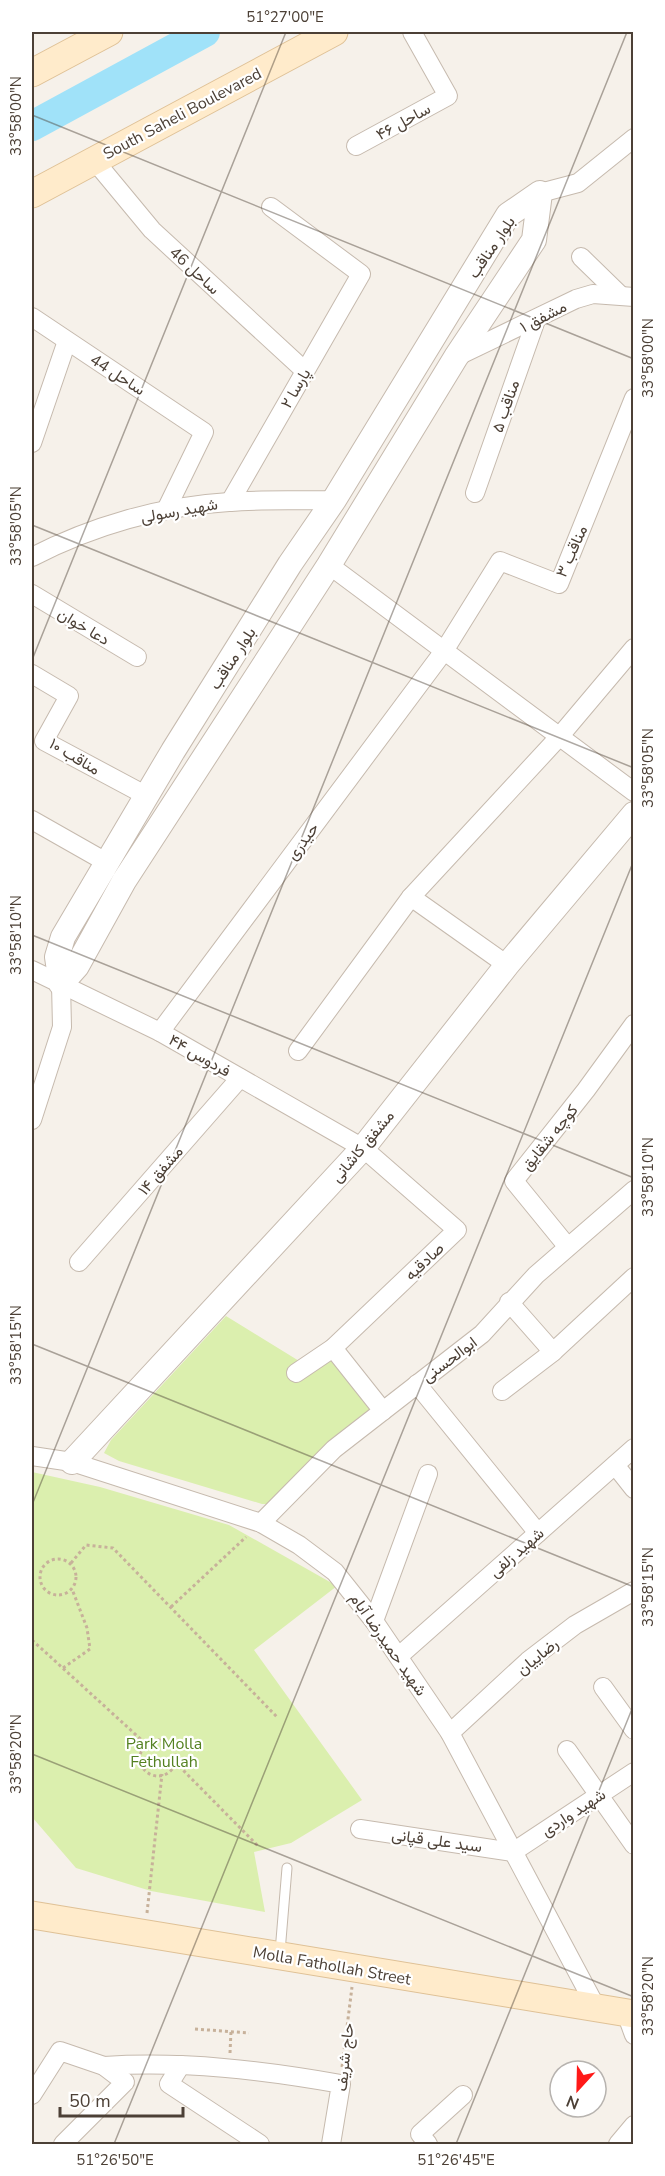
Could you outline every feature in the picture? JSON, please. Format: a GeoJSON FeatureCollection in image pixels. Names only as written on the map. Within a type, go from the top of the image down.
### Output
{"type":"FeatureCollection","features":[{"type":"Feature","properties":{"kind":"main road"},"geometry":{"type":"LineString","coordinates":[[32,73],[109,32]]}},
{"type":"Feature","properties":{"kind":"main road","name":"South Saheli Boulevared"},"geometry":{"type":"LineString","coordinates":[[32,194],[334,32]]}},
{"type":"Feature","properties":{"kind":"main road","name":"Molla Fathollah Street"},"geometry":{"type":"LineString","coordinates":[[32,1915],[355,1970],[596,2007],[631,2020]]}},
{"type":"Feature","properties":{"kind":"street","name":"ساحل ۴۶"},"geometry":{"type":"LineString","coordinates":[[356,146],[448,96],[418,33]]}},
{"type":"Feature","properties":{"kind":"street"},"geometry":{"type":"LineString","coordinates":[[540,193],[578,183],[633,138]]}},
{"type":"Feature","properties":{"kind":"street","name":"ساحل 46"},"geometry":{"type":"LineString","coordinates":[[94,160],[152,230],[305,371]]}},
{"type":"Feature","properties":{"kind":"street","name":"بلوار مناقب"},"geometry":{"type":"LineString","coordinates":[[61,984],[77,966],[124,881],[328,565],[456,357],[534,240],[540,193]]}},
{"type":"Feature","properties":{"kind":"street","name":"بلوار مناقب"},"geometry":{"type":"LineString","coordinates":[[61,984],[57,957],[63,937],[106,862],[290,564],[334,500],[508,215],[540,193]]}},
{"type":"Feature","properties":{"kind":"street","name":"پارسا ۲"},"geometry":{"type":"LineString","coordinates":[[230,502],[361,274],[271,207]]}},
{"type":"Feature","properties":{"kind":"street"},"geometry":{"type":"LineString","coordinates":[[581,257],[627,296]]}},
{"type":"Feature","properties":{"kind":"street","name":"مشفق ۱"},"geometry":{"type":"LineString","coordinates":[[456,357],[536,320],[554,309],[593,294],[627,296]]}},
{"type":"Feature","properties":{"kind":"street","name":"ساحل 44"},"geometry":{"type":"LineString","coordinates":[[32,317],[204,432],[166,510]]}},
{"type":"Feature","properties":{"kind":"street","name":"مناقب ۵"},"geometry":{"type":"LineString","coordinates":[[475,493],[536,320]]}},
{"type":"Feature","properties":{"kind":"street"},"geometry":{"type":"LineString","coordinates":[[32,443],[67,341]]}},
{"type":"Feature","properties":{"kind":"street","name":"مناقب ۳"},"geometry":{"type":"LineString","coordinates":[[444,651],[500,561],[559,584],[633,398]]}},
{"type":"Feature","properties":{"kind":"street","name":"شهید رسولی"},"geometry":{"type":"LineString","coordinates":[[32,557],[66,540],[166,510],[230,502],[334,500]]}},
{"type":"Feature","properties":{"kind":"street"},"geometry":{"type":"LineString","coordinates":[[328,565],[633,792]]}},
{"type":"Feature","properties":{"kind":"street","name":"دعا خوان"},"geometry":{"type":"LineString","coordinates":[[32,594],[137,657]]}},
{"type":"Feature","properties":{"kind":"street"},"geometry":{"type":"LineString","coordinates":[[298,1051],[411,897],[559,737],[633,648]]}},
{"type":"Feature","properties":{"kind":"street","name":"حیدری"},"geometry":{"type":"LineString","coordinates":[[160,1032],[444,651]]}},
{"type":"Feature","properties":{"kind":"street","name":"مناقب ۱۰"},"geometry":{"type":"LineString","coordinates":[[32,675],[69,696],[44,741],[147,796]]}},
{"type":"Feature","properties":{"kind":"street","name":"مشفق کاشانی"},"geometry":{"type":"LineString","coordinates":[[72,1462],[363,1148],[507,965],[633,814]]}},
{"type":"Feature","properties":{"kind":"street"},"geometry":{"type":"LineString","coordinates":[[32,820],[106,862]]}},
{"type":"Feature","properties":{"kind":"street"},"geometry":{"type":"LineString","coordinates":[[411,897],[507,965]]}},
{"type":"Feature","properties":{"kind":"street","name":"فردوس ۴۴"},"geometry":{"type":"LineString","coordinates":[[32,970],[160,1032],[363,1148]]}},
{"type":"Feature","properties":{"kind":"street"},"geometry":{"type":"LineString","coordinates":[[32,1120],[62,1027],[61,984]]}},
{"type":"Feature","properties":{"kind":"street","name":"کوچه شقایق"},"geometry":{"type":"LineString","coordinates":[[567,1246],[514,1181],[579,1099],[633,1024]]}},
{"type":"Feature","properties":{"kind":"street","name":"مشفق ۱۴"},"geometry":{"type":"LineString","coordinates":[[79,1262],[240,1078]]}},
{"type":"Feature","properties":{"kind":"street","name":"صادقیه"},"geometry":{"type":"LineString","coordinates":[[296,1373],[333,1348],[457,1230],[363,1148]]}},
{"type":"Feature","properties":{"kind":"street","name":"ابوالحسنی"},"geometry":{"type":"LineString","coordinates":[[261,1523],[334,1449],[482,1334],[509,1302],[567,1246],[633,1190]]}},
{"type":"Feature","properties":{"kind":"street"},"geometry":{"type":"LineString","coordinates":[[502,1391],[553,1352],[633,1277]]}},
{"type":"Feature","properties":{"kind":"street"},"geometry":{"type":"LineString","coordinates":[[509,1302],[553,1352]]}},
{"type":"Feature","properties":{"kind":"street"},"geometry":{"type":"LineString","coordinates":[[333,1348],[383,1411]]}},
{"type":"Feature","properties":{"kind":"street"},"geometry":{"type":"LineString","coordinates":[[417,1384],[538,1533]]}},
{"type":"Feature","properties":{"kind":"street","name":"شهید زلفی"},"geometry":{"type":"LineString","coordinates":[[399,1656],[633,1448]]}},
{"type":"Feature","properties":{"kind":"street","name":"شهید حمیدرضا آبام"},"geometry":{"type":"LineString","coordinates":[[32,1456],[72,1462],[261,1523],[299,1545],[335,1572],[374,1621],[450,1733],[596,2007]]}},
{"type":"Feature","properties":{"kind":"street"},"geometry":{"type":"LineString","coordinates":[[615,1465],[633,1489]]}},
{"type":"Feature","properties":{"kind":"street"},"geometry":{"type":"LineString","coordinates":[[374,1621],[428,1474]]}},
{"type":"Feature","properties":{"kind":"street","name":"رضاییان"},"geometry":{"type":"LineString","coordinates":[[450,1733],[538,1654],[575,1625],[633,1591]]}},
{"type":"Feature","properties":{"kind":"street"},"geometry":{"type":"LineString","coordinates":[[603,1688],[633,1730]]}},
{"type":"Feature","properties":{"kind":"street"},"geometry":{"type":"LineString","coordinates":[[567,1750],[633,1845]]}},
{"type":"Feature","properties":{"kind":"street","name":"شهید واردی"},"geometry":{"type":"LineString","coordinates":[[513,1852],[633,1772]]}},
{"type":"Feature","properties":{"kind":"street","name":"سید علی قپانی"},"geometry":{"type":"LineString","coordinates":[[360,1829],[513,1852]]}},
{"type":"Feature","properties":{"kind":"street"},"geometry":{"type":"LineString","coordinates":[[32,2093],[60,2051],[104,2066],[125,2082],[63,2145]]}},
{"type":"Feature","properties":{"kind":"street"},"geometry":{"type":"LineString","coordinates":[[181,2065],[169,2084],[260,2145]]}},
{"type":"Feature","properties":{"kind":"street"},"geometry":{"type":"LineString","coordinates":[[104,2066],[229,2067],[341,2084]]}},
{"type":"Feature","properties":{"kind":"street","name":"حاج شریف"},"geometry":{"type":"LineString","coordinates":[[331,2145],[341,2084]]}},
{"type":"Feature","properties":{"kind":"street"},"geometry":{"type":"LineString","coordinates":[[428,2145],[420,2134],[463,2095]]}},
{"type":"Feature","properties":{"kind":"street"},"geometry":{"type":"LineString","coordinates":[[618,2145],[633,2125]]}},
{"type":"Feature","properties":{"kind":"lane"},"geometry":{"type":"LineString","coordinates":[[280,1956],[287,1868]]}},
{"type":"Feature","properties":{"kind":"path"},"geometry":{"type":"LineString","coordinates":[[171,1607],[261,1523]]}},
{"type":"Feature","properties":{"kind":"path"},"geometry":{"type":"LineString","coordinates":[[71,1563],[86,1545],[113,1548],[277,1717]]}},
{"type":"Feature","properties":{"kind":"path"},"geometry":{"type":"LineString","coordinates":[[53,1559],[62,1559],[71,1563],[76,1571],[76,1581],[72,1589],[63,1594],[54,1594],[46,1590],[40,1582],[40,1572],[45,1564],[53,1559]]}},
{"type":"Feature","properties":{"kind":"path"},"geometry":{"type":"LineString","coordinates":[[63,1668],[90,1649],[87,1628],[72,1589]]}},
{"type":"Feature","properties":{"kind":"path"},"geometry":{"type":"LineString","coordinates":[[32,1640],[146,1744]]}},
{"type":"Feature","properties":{"kind":"path"},"geometry":{"type":"LineString","coordinates":[[156,1740],[167,1742],[174,1751],[175,1762],[169,1772],[148,1773],[141,1764],[140,1753],[146,1744],[156,1740]]}},
{"type":"Feature","properties":{"kind":"path"},"geometry":{"type":"LineString","coordinates":[[175,1762],[259,1847]]}},
{"type":"Feature","properties":{"kind":"path"},"geometry":{"type":"LineString","coordinates":[[143,1933],[151,1891],[162,1774]]}},
{"type":"Feature","properties":{"kind":"path","name":"حاج شریف"},"geometry":{"type":"LineString","coordinates":[[341,2084],[355,1970]]}},
{"type":"Feature","properties":{"kind":"path"},"geometry":{"type":"LineString","coordinates":[[195,2029],[249,2033]]}},
{"type":"Feature","properties":{"kind":"path"},"geometry":{"type":"LineString","coordinates":[[229,2067],[231,2031]]}},
{"type":"Feature","properties":{"kind":"green space"},"geometry":{"type":"Polygon","coordinates":[[[226,1316],[304,1364],[332,1351],[379,1410],[274,1504],[262,1504],[119,1461],[104,1453],[111,1440],[226,1316]]]}},
{"type":"Feature","properties":{"kind":"green space","name":"Park Molla Fethullah"},"geometry":{"type":"Polygon","coordinates":[[[32,1472],[100,1487],[229,1525],[337,1586],[254,1650],[362,1800],[291,1843],[254,1852],[265,1912],[151,1891],[76,1868],[32,1817],[32,1472]]]}},
{"type":"Feature","properties":{"kind":"waterway"},"geometry":{"type":"LineString","coordinates":[[32,126],[205,32]]}}]}
